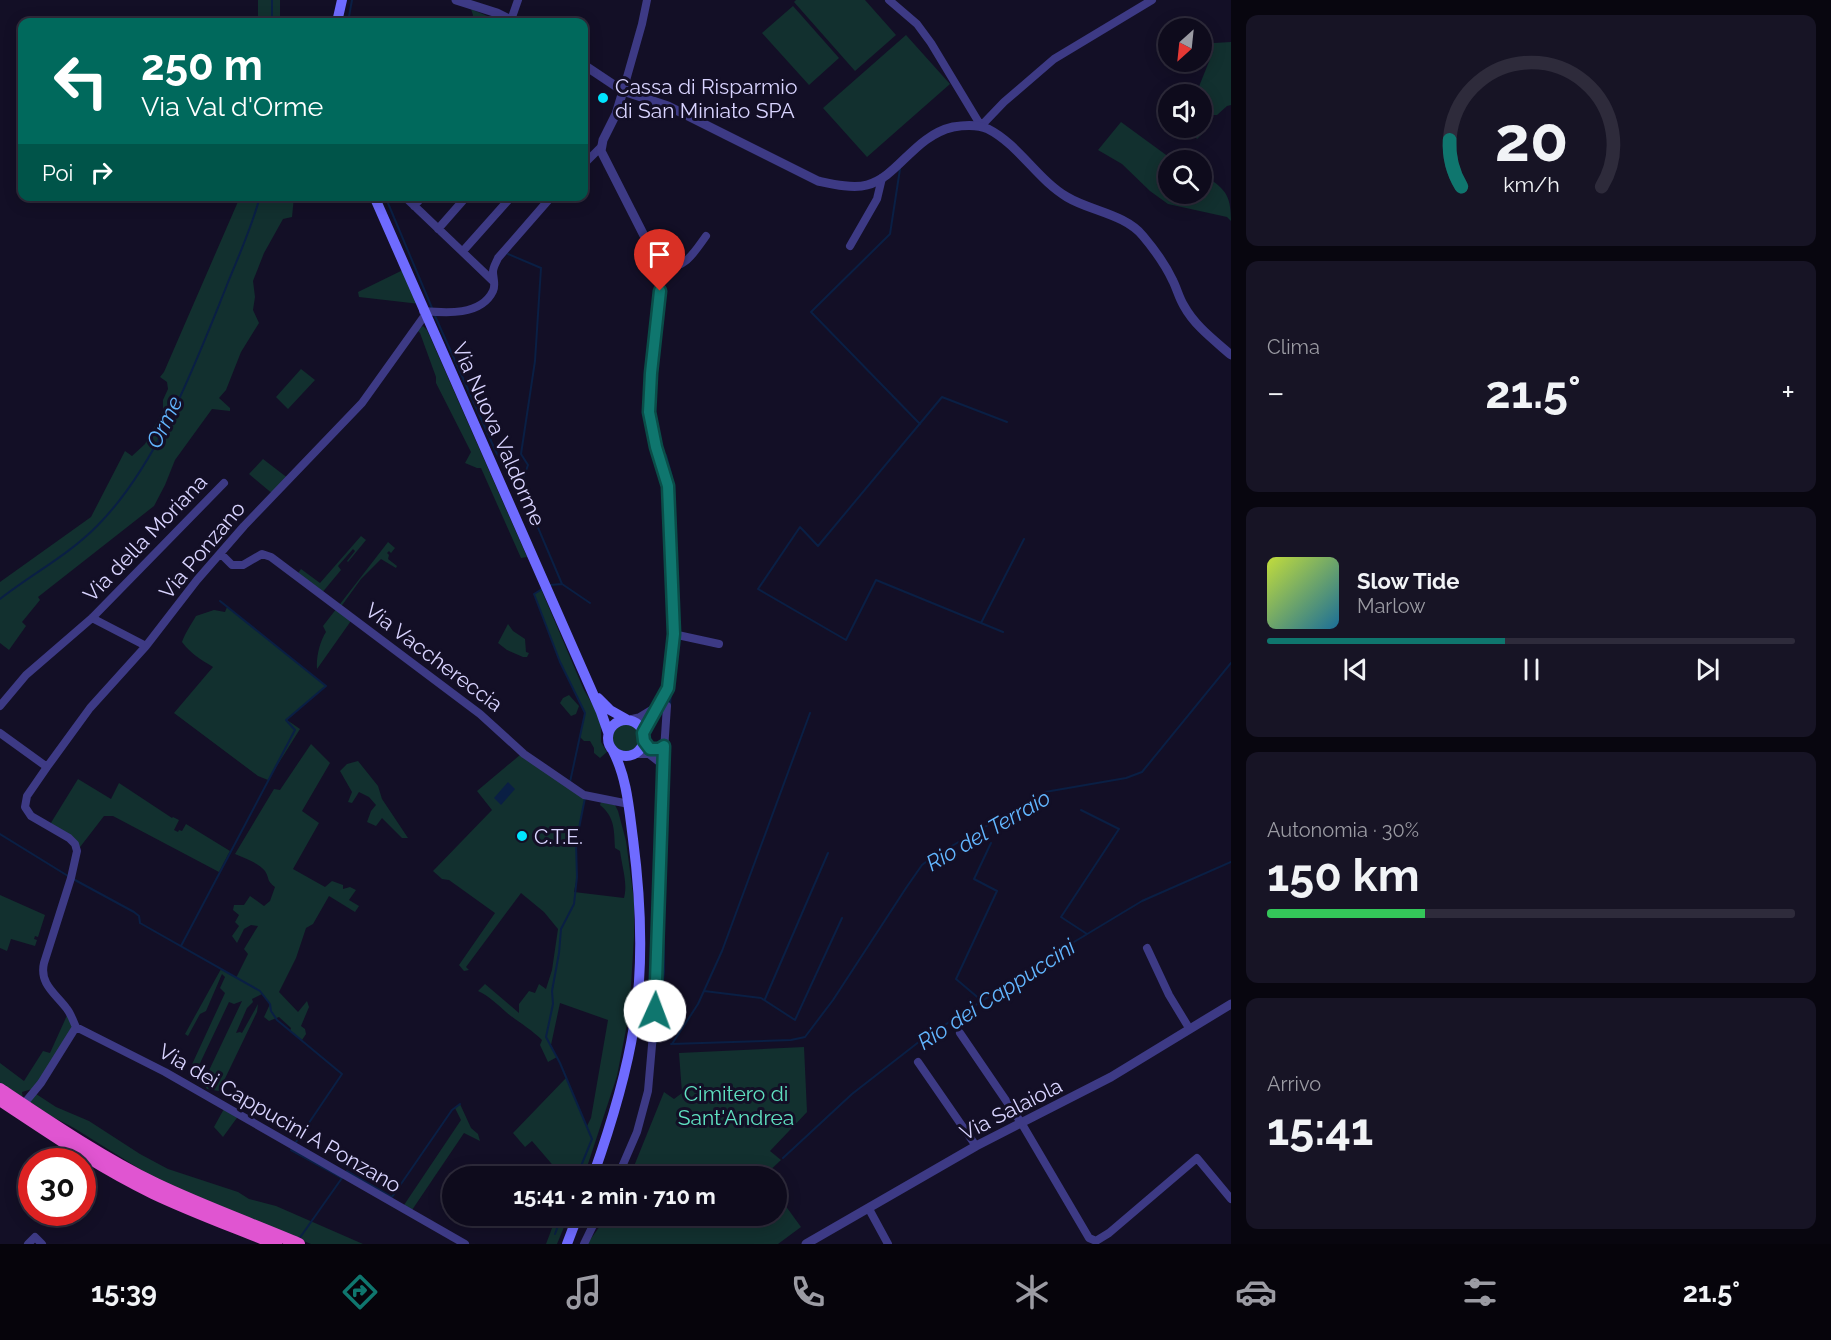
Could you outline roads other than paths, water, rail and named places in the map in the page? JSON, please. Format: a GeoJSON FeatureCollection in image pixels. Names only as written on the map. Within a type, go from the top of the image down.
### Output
{"type":"FeatureCollection","features":[{"type":"Feature","properties":{"kind":"highway"},"geometry":{"type":"LineString","coordinates":[[0,1089],[56,1126],[141,1176],[299,1244]]}},
{"type":"Feature","properties":{"kind":"highway"},"geometry":{"type":"LineString","coordinates":[[0,1100],[102,1166],[145,1189],[276,1244]]}},
{"type":"Feature","properties":{"kind":"main road"},"geometry":{"type":"LineString","coordinates":[[338,18],[342,0]]}},
{"type":"Feature","properties":{"kind":"main road","name":"Via Nuova Valdorme"},"geometry":{"type":"LineString","coordinates":[[376,201],[590,686],[608,732],[608,742],[626,786],[639,883],[639,986],[634,1027],[620,1093],[600,1166]]}},
{"type":"Feature","properties":{"kind":"main road","name":"Via Nuova Valdorme"},"geometry":{"type":"LineString","coordinates":[[590,686],[602,703],[640,727],[643,737],[639,750],[633,754],[627,768],[626,786]]}},
{"type":"Feature","properties":{"kind":"main road"},"geometry":{"type":"LineString","coordinates":[[608,732],[617,722],[628,720]]}},
{"type":"Feature","properties":{"kind":"main road"},"geometry":{"type":"LineString","coordinates":[[613,751],[622,755],[633,754]]}},
{"type":"Feature","properties":{"kind":"main road"},"geometry":{"type":"LineString","coordinates":[[567,1244],[574,1226]]}},
{"type":"Feature","properties":{"kind":"street"},"geometry":{"type":"LineString","coordinates":[[456,0],[507,18]]}},
{"type":"Feature","properties":{"kind":"street"},"geometry":{"type":"LineString","coordinates":[[514,18],[518,0]]}},
{"type":"Feature","properties":{"kind":"street"},"geometry":{"type":"LineString","coordinates":[[588,160],[601,147],[616,114],[647,0]]}},
{"type":"Feature","properties":{"kind":"street"},"geometry":{"type":"LineString","coordinates":[[889,0],[917,24],[931,42],[981,126],[1000,137],[1058,191],[1082,205],[1126,223],[1142,234],[1170,274],[1184,306],[1200,328],[1231,355]]}},
{"type":"Feature","properties":{"kind":"street"},"geometry":{"type":"LineString","coordinates":[[588,68],[623,91],[668,106],[818,181],[861,186],[882,177],[922,141],[940,131],[962,126],[981,126],[1004,102],[1054,59],[1152,0]]}},
{"type":"Feature","properties":{"kind":"street"},"geometry":{"type":"LineString","coordinates":[[601,147],[604,159],[662,271],[649,412],[656,447],[668,486],[674,634],[664,705],[655,1011],[648,1091],[637,1132],[622,1166]]}},
{"type":"Feature","properties":{"kind":"street"},"geometry":{"type":"LineString","coordinates":[[850,246],[877,199],[882,177]]}},
{"type":"Feature","properties":{"kind":"street"},"geometry":{"type":"LineString","coordinates":[[409,201],[463,251],[494,285]]}},
{"type":"Feature","properties":{"kind":"street"},"geometry":{"type":"LineString","coordinates":[[414,206],[418,201]]}},
{"type":"Feature","properties":{"kind":"street"},"geometry":{"type":"LineString","coordinates":[[438,228],[463,201]]}},
{"type":"Feature","properties":{"kind":"street"},"geometry":{"type":"LineString","coordinates":[[463,251],[508,201]]}},
{"type":"Feature","properties":{"kind":"street"},"geometry":{"type":"LineString","coordinates":[[424,313],[447,314],[471,309],[485,302],[494,285],[493,269],[498,258],[548,201]]}},
{"type":"Feature","properties":{"kind":"street"},"geometry":{"type":"LineString","coordinates":[[662,271],[677,267],[690,259],[706,236]]}},
{"type":"Feature","properties":{"kind":"street","name":"Via Ponzano"},"geometry":{"type":"LineString","coordinates":[[76,1027],[69,1011],[52,993],[43,976],[44,963],[73,872],[77,851],[75,844],[69,838],[31,816],[25,807],[27,796],[90,708],[146,646],[197,580],[244,526],[362,403],[424,313]]}},
{"type":"Feature","properties":{"kind":"street","name":"Via della Moriana"},"geometry":{"type":"LineString","coordinates":[[0,706],[39,663],[92,618],[224,483]]}},
{"type":"Feature","properties":{"kind":"street","name":"Via Vacchereccia"},"geometry":{"type":"LineString","coordinates":[[221,554],[232,565],[243,565],[262,554],[271,557],[480,714],[533,760],[584,795],[629,804]]}},
{"type":"Feature","properties":{"kind":"street","name":"Via della Moriana"},"geometry":{"type":"LineString","coordinates":[[92,618],[146,646]]}},
{"type":"Feature","properties":{"kind":"street"},"geometry":{"type":"LineString","coordinates":[[674,634],[719,644]]}},
{"type":"Feature","properties":{"kind":"street"},"geometry":{"type":"LineString","coordinates":[[628,720],[664,705]]}},
{"type":"Feature","properties":{"kind":"street"},"geometry":{"type":"LineString","coordinates":[[664,705],[643,737],[647,746],[654,750],[664,746]]}},
{"type":"Feature","properties":{"kind":"street"},"geometry":{"type":"LineString","coordinates":[[0,733],[46,767]]}},
{"type":"Feature","properties":{"kind":"street"},"geometry":{"type":"LineString","coordinates":[[633,754],[649,754],[663,765]]}},
{"type":"Feature","properties":{"kind":"street"},"geometry":{"type":"LineString","coordinates":[[1147,948],[1169,995],[1189,1028]]}},
{"type":"Feature","properties":{"kind":"street","name":"Via Salaiola"},"geometry":{"type":"LineString","coordinates":[[806,1244],[976,1146],[1111,1077],[1231,1004]]}},
{"type":"Feature","properties":{"kind":"street"},"geometry":{"type":"LineString","coordinates":[[27,1100],[41,1083],[76,1027]]}},
{"type":"Feature","properties":{"kind":"street","name":"Via dei Cappucini A Ponzano"},"geometry":{"type":"LineString","coordinates":[[76,1027],[165,1072],[465,1244]]}},
{"type":"Feature","properties":{"kind":"street"},"geometry":{"type":"LineString","coordinates":[[960,1033],[1022,1124],[1089,1238],[1096,1241],[1109,1233],[1197,1158],[1231,1199]]}},
{"type":"Feature","properties":{"kind":"street"},"geometry":{"type":"LineString","coordinates":[[918,1062],[976,1146]]}},
{"type":"Feature","properties":{"kind":"street"},"geometry":{"type":"LineString","coordinates":[[869,1209],[888,1244]]}},
{"type":"Feature","properties":{"kind":"street"},"geometry":{"type":"LineString","coordinates":[[584,1244],[593,1226]]}},
{"type":"Feature","properties":{"kind":"street"},"geometry":{"type":"LineString","coordinates":[[28,1244],[35,1237],[42,1244]]}},
{"type":"Feature","properties":{"kind":"water"},"geometry":{"type":"Polygon","coordinates":[[[508,782],[515,789],[501,805],[494,798],[508,782]]]}},
{"type":"Feature","properties":{"kind":"waterway","name":"Orme"},"geometry":{"type":"LineString","coordinates":[[272,0],[272,18]]}},
{"type":"Feature","properties":{"kind":"waterway"},"geometry":{"type":"LineString","coordinates":[[349,18],[352,0]]}},
{"type":"Feature","properties":{"kind":"waterway"},"geometry":{"type":"LineString","coordinates":[[900,169],[890,234],[811,312],[920,424]]}},
{"type":"Feature","properties":{"kind":"waterway","name":"Orme"},"geometry":{"type":"LineString","coordinates":[[0,599],[63,555],[87,535],[119,501],[138,474],[156,445],[187,382],[244,243],[259,201]]}},
{"type":"Feature","properties":{"kind":"waterway"},"geometry":{"type":"LineString","coordinates":[[387,201],[432,308]]}},
{"type":"Feature","properties":{"kind":"waterway"},"geometry":{"type":"LineString","coordinates":[[508,254],[541,268],[535,361],[521,454],[528,465],[522,490],[562,584],[590,603]]}},
{"type":"Feature","properties":{"kind":"waterway"},"geometry":{"type":"LineString","coordinates":[[435,316],[496,452],[531,514]]}},
{"type":"Feature","properties":{"kind":"waterway"},"geometry":{"type":"LineString","coordinates":[[1003,632],[876,580],[846,640],[758,589],[800,527],[818,546],[942,397],[1007,422]]}},
{"type":"Feature","properties":{"kind":"waterway"},"geometry":{"type":"LineString","coordinates":[[666,455],[672,477]]}},
{"type":"Feature","properties":{"kind":"waterway"},"geometry":{"type":"LineString","coordinates":[[674,486],[679,624]]}},
{"type":"Feature","properties":{"kind":"waterway"},"geometry":{"type":"LineString","coordinates":[[981,623],[1024,539]]}},
{"type":"Feature","properties":{"kind":"waterway"},"geometry":{"type":"LineString","coordinates":[[550,585],[562,584]]}},
{"type":"Feature","properties":{"kind":"waterway"},"geometry":{"type":"LineString","coordinates":[[542,589],[534,594],[560,662],[585,713],[570,782]]}},
{"type":"Feature","properties":{"kind":"waterway"},"geometry":{"type":"LineString","coordinates":[[181,946],[295,730],[286,720],[326,686],[220,601]]}},
{"type":"Feature","properties":{"kind":"waterway","name":"Rio del Terraio"},"geometry":{"type":"LineString","coordinates":[[671,1044],[791,1040],[805,1037],[833,1000],[922,865],[1045,792],[1126,778],[1142,772],[1231,663]]}},
{"type":"Feature","properties":{"kind":"waterway"},"geometry":{"type":"LineString","coordinates":[[670,706],[671,691]]}},
{"type":"Feature","properties":{"kind":"waterway"},"geometry":{"type":"LineString","coordinates":[[672,1044],[698,1004],[722,951],[810,713]]}},
{"type":"Feature","properties":{"kind":"waterway"},"geometry":{"type":"LineString","coordinates":[[581,1166],[592,1139],[560,1063],[546,1037],[553,1004],[552,991],[561,929],[574,904],[577,877],[576,843],[585,798]]}},
{"type":"Feature","properties":{"kind":"waterway"},"geometry":{"type":"LineString","coordinates":[[1081,810],[1119,829],[1061,917],[1087,934]]}},
{"type":"Feature","properties":{"kind":"waterway","name":"Rio dei Cappuccini"},"geometry":{"type":"LineString","coordinates":[[0,834],[68,876]]}},
{"type":"Feature","properties":{"kind":"waterway"},"geometry":{"type":"LineString","coordinates":[[654,1046],[658,1040],[664,972],[664,840]]}},
{"type":"Feature","properties":{"kind":"waterway"},"geometry":{"type":"LineString","coordinates":[[982,1001],[956,979],[997,891],[974,879],[991,843]]}},
{"type":"Feature","properties":{"kind":"waterway"},"geometry":{"type":"LineString","coordinates":[[765,999],[828,853]]}},
{"type":"Feature","properties":{"kind":"waterway","name":"Rio dei Cappuccini"},"geometry":{"type":"LineString","coordinates":[[783,1158],[852,1094],[920,1041],[1064,948],[1142,901],[1231,862]]}},
{"type":"Feature","properties":{"kind":"waterway"},"geometry":{"type":"LineString","coordinates":[[75,880],[134,912],[139,916],[140,923],[260,991],[270,1004],[271,1011],[277,1020],[342,1074],[296,1142]]}},
{"type":"Feature","properties":{"kind":"waterway"},"geometry":{"type":"LineString","coordinates":[[704,991],[761,998],[795,1020],[842,918]]}},
{"type":"Feature","properties":{"kind":"waterway"},"geometry":{"type":"LineString","coordinates":[[347,1171],[392,1197],[452,1110],[460,1104]]}},
{"type":"Feature","properties":{"kind":"waterway"},"geometry":{"type":"LineString","coordinates":[[291,1150],[342,1178]]}},
{"type":"Feature","properties":{"kind":"waterway"},"geometry":{"type":"LineString","coordinates":[[299,1239],[342,1178]]}},
{"type":"Feature","properties":{"kind":"waterway"},"geometry":{"type":"LineString","coordinates":[[555,1234],[558,1226]]}},
{"type":"Feature","properties":{"kind":"place","name":"Cassa di Risparmio di San Miniato SPA"},"geometry":{"type":"Point","coordinates":[603,98]}},
{"type":"Feature","properties":{"kind":"place","name":"C.T.E."},"geometry":{"type":"Point","coordinates":[522,836]}},
{"type":"Feature","properties":{"kind":"park label","name":"Cimitero di Sant'Andrea"},"geometry":{"type":"Point","coordinates":[736,1105]}}]}
